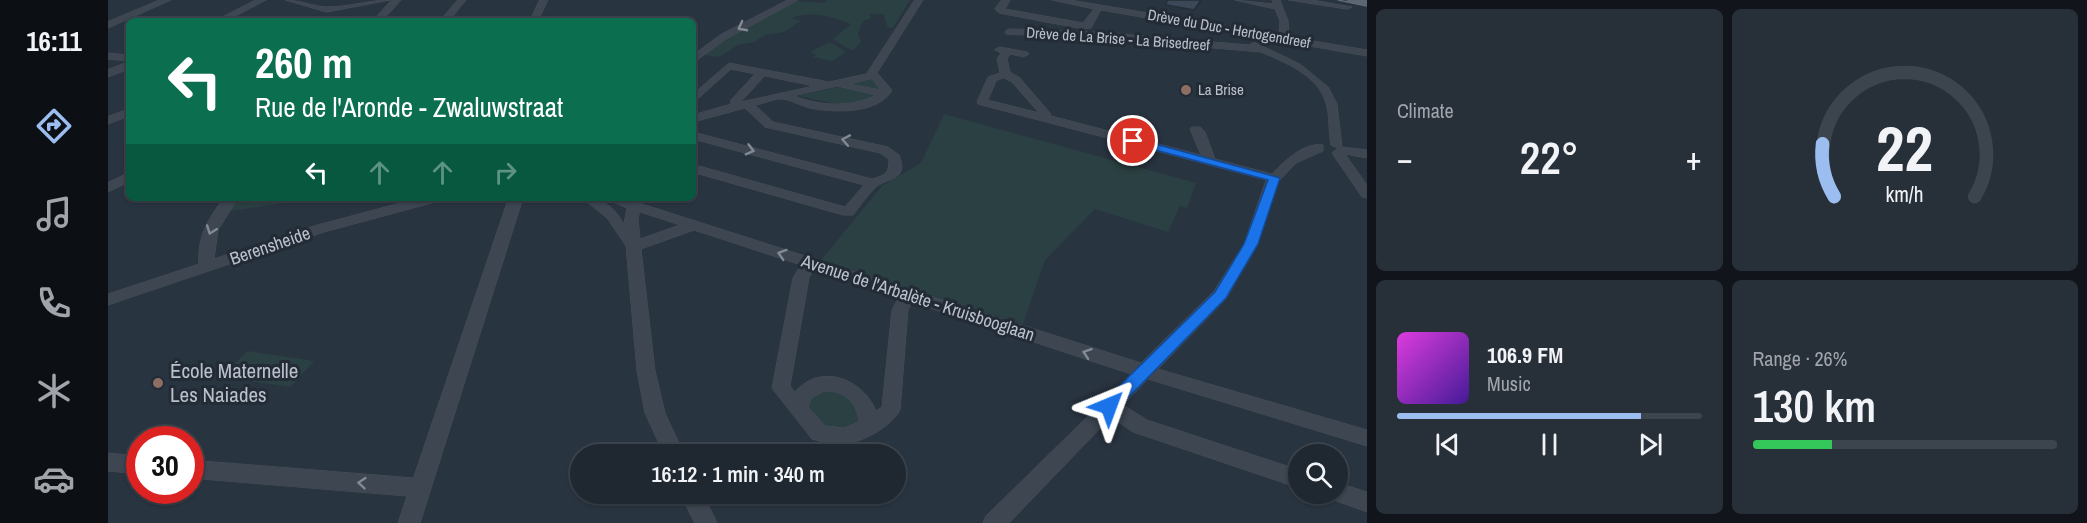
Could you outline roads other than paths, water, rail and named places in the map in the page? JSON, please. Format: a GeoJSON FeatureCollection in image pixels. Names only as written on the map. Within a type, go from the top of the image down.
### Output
{"type":"FeatureCollection","features":[{"type":"Feature","properties":{"kind":"street"},"geometry":{"type":"LineString","coordinates":[[108,25],[167,0]]}},
{"type":"Feature","properties":{"kind":"street"},"geometry":{"type":"LineString","coordinates":[[225,18],[261,0]]}},
{"type":"Feature","properties":{"kind":"street"},"geometry":{"type":"LineString","coordinates":[[290,0],[327,10],[386,0]]}},
{"type":"Feature","properties":{"kind":"street"},"geometry":{"type":"LineString","coordinates":[[379,18],[398,0]]}},
{"type":"Feature","properties":{"kind":"street"},"geometry":{"type":"LineString","coordinates":[[447,18],[462,0]]}},
{"type":"Feature","properties":{"kind":"street"},"geometry":{"type":"LineString","coordinates":[[535,18],[544,0]]}},
{"type":"Feature","properties":{"kind":"street"},"geometry":{"type":"LineString","coordinates":[[696,58],[723,37],[794,0]]}},
{"type":"Feature","properties":{"kind":"street"},"geometry":{"type":"LineString","coordinates":[[696,118],[873,74],[919,0]]}},
{"type":"Feature","properties":{"kind":"street"},"geometry":{"type":"LineString","coordinates":[[1006,0],[999,9],[1002,11],[1083,26],[1088,26],[1096,4]]}},
{"type":"Feature","properties":{"kind":"street","name":"Drève du Duc - Hertogendreef"},"geometry":{"type":"LineString","coordinates":[[1056,0],[1096,4],[1115,10],[1367,53]]}},
{"type":"Feature","properties":{"kind":"street"},"geometry":{"type":"LineString","coordinates":[[1239,0],[1278,3],[1284,21],[1284,38]]}},
{"type":"Feature","properties":{"kind":"street"},"geometry":{"type":"LineString","coordinates":[[1293,0],[1359,6]]}},
{"type":"Feature","properties":{"kind":"street"},"geometry":{"type":"LineString","coordinates":[[108,15],[129,16]]}},
{"type":"Feature","properties":{"kind":"street"},"geometry":{"type":"LineString","coordinates":[[1226,28],[1229,33],[1307,74],[1325,90],[1331,100],[1332,145],[1367,194]]}},
{"type":"Feature","properties":{"kind":"street","name":"Drève de La Brise - La Brisedreef"},"geometry":{"type":"LineString","coordinates":[[1009,32],[1097,36],[1262,49]]}},
{"type":"Feature","properties":{"kind":"street"},"geometry":{"type":"LineString","coordinates":[[1024,54],[1003,51],[1005,74],[1017,82],[1046,115],[1043,118]]}},
{"type":"Feature","properties":{"kind":"street"},"geometry":{"type":"LineString","coordinates":[[108,56],[126,58]]}},
{"type":"Feature","properties":{"kind":"street"},"geometry":{"type":"LineString","coordinates":[[108,74],[126,66]]}},
{"type":"Feature","properties":{"kind":"street"},"geometry":{"type":"LineString","coordinates":[[696,97],[729,66],[885,94]]}},
{"type":"Feature","properties":{"kind":"street"},"geometry":{"type":"LineString","coordinates":[[696,170],[848,212],[872,183],[890,177],[895,171],[895,158],[884,150],[769,125],[743,105],[735,102],[763,72]]}},
{"type":"Feature","properties":{"kind":"street"},"geometry":{"type":"LineString","coordinates":[[873,74],[886,87],[885,94]]}},
{"type":"Feature","properties":{"kind":"street"},"geometry":{"type":"LineString","coordinates":[[1005,74],[992,79],[982,102],[1274,178]]}},
{"type":"Feature","properties":{"kind":"street"},"geometry":{"type":"LineString","coordinates":[[787,96],[791,99],[850,108],[868,104],[885,94]]}},
{"type":"Feature","properties":{"kind":"street"},"geometry":{"type":"LineString","coordinates":[[108,121],[126,113]]}},
{"type":"Feature","properties":{"kind":"street"},"geometry":{"type":"LineString","coordinates":[[1196,129],[1209,160]]}},
{"type":"Feature","properties":{"kind":"street"},"geometry":{"type":"LineString","coordinates":[[696,136],[872,183]]}},
{"type":"Feature","properties":{"kind":"street"},"geometry":{"type":"LineString","coordinates":[[994,523],[1143,370],[1220,295],[1251,244],[1274,178],[1292,160],[1332,145],[1367,154]]}},
{"type":"Feature","properties":{"kind":"street"},"geometry":{"type":"LineString","coordinates":[[108,188],[126,179]]}},
{"type":"Feature","properties":{"kind":"street"},"geometry":{"type":"LineString","coordinates":[[207,268],[206,248],[210,228],[229,201]]}},
{"type":"Feature","properties":{"kind":"street","name":"Berensheide"},"geometry":{"type":"LineString","coordinates":[[108,300],[207,268],[388,204],[411,201]]}},
{"type":"Feature","properties":{"kind":"street"},"geometry":{"type":"LineString","coordinates":[[408,523],[515,201]]}},
{"type":"Feature","properties":{"kind":"street"},"geometry":{"type":"LineString","coordinates":[[619,203],[624,232],[633,246]]}},
{"type":"Feature","properties":{"kind":"street"},"geometry":{"type":"LineString","coordinates":[[619,203],[631,214],[646,371],[655,413],[669,444]]}},
{"type":"Feature","properties":{"kind":"street","name":"Avenue de l'Arbalète - Kruisbooglaan"},"geometry":{"type":"LineString","coordinates":[[619,203],[1143,370],[1367,438]]}},
{"type":"Feature","properties":{"kind":"street"},"geometry":{"type":"LineString","coordinates":[[633,246],[692,226]]}},
{"type":"Feature","properties":{"kind":"street"},"geometry":{"type":"LineString","coordinates":[[810,263],[801,278],[781,388],[819,433],[846,437],[891,410],[900,310],[908,295]]}},
{"type":"Feature","properties":{"kind":"street"},"geometry":{"type":"LineString","coordinates":[[798,408],[803,394],[826,384],[852,389],[868,408],[869,425]]}},
{"type":"Feature","properties":{"kind":"street"},"geometry":{"type":"LineString","coordinates":[[1109,406],[1140,426],[1288,475]]}},
{"type":"Feature","properties":{"kind":"street"},"geometry":{"type":"LineString","coordinates":[[108,462],[126,464]]}},
{"type":"Feature","properties":{"kind":"street"},"geometry":{"type":"LineString","coordinates":[[204,470],[420,488]]}},
{"type":"Feature","properties":{"kind":"street"},"geometry":{"type":"LineString","coordinates":[[1348,495],[1367,502]]}},
{"type":"Feature","properties":{"kind":"street"},"geometry":{"type":"LineString","coordinates":[[697,504],[706,523]]}},
{"type":"Feature","properties":{"kind":"tram line"},"geometry":{"type":"LineString","coordinates":[[1338,0],[1367,6]]}},
{"type":"Feature","properties":{"kind":"place","name":"La Brise"},"geometry":{"type":"Point","coordinates":[1186,90]}},
{"type":"Feature","properties":{"kind":"place","name":"École Maternelle Les Naiades"},"geometry":{"type":"Point","coordinates":[158,383]}}]}
